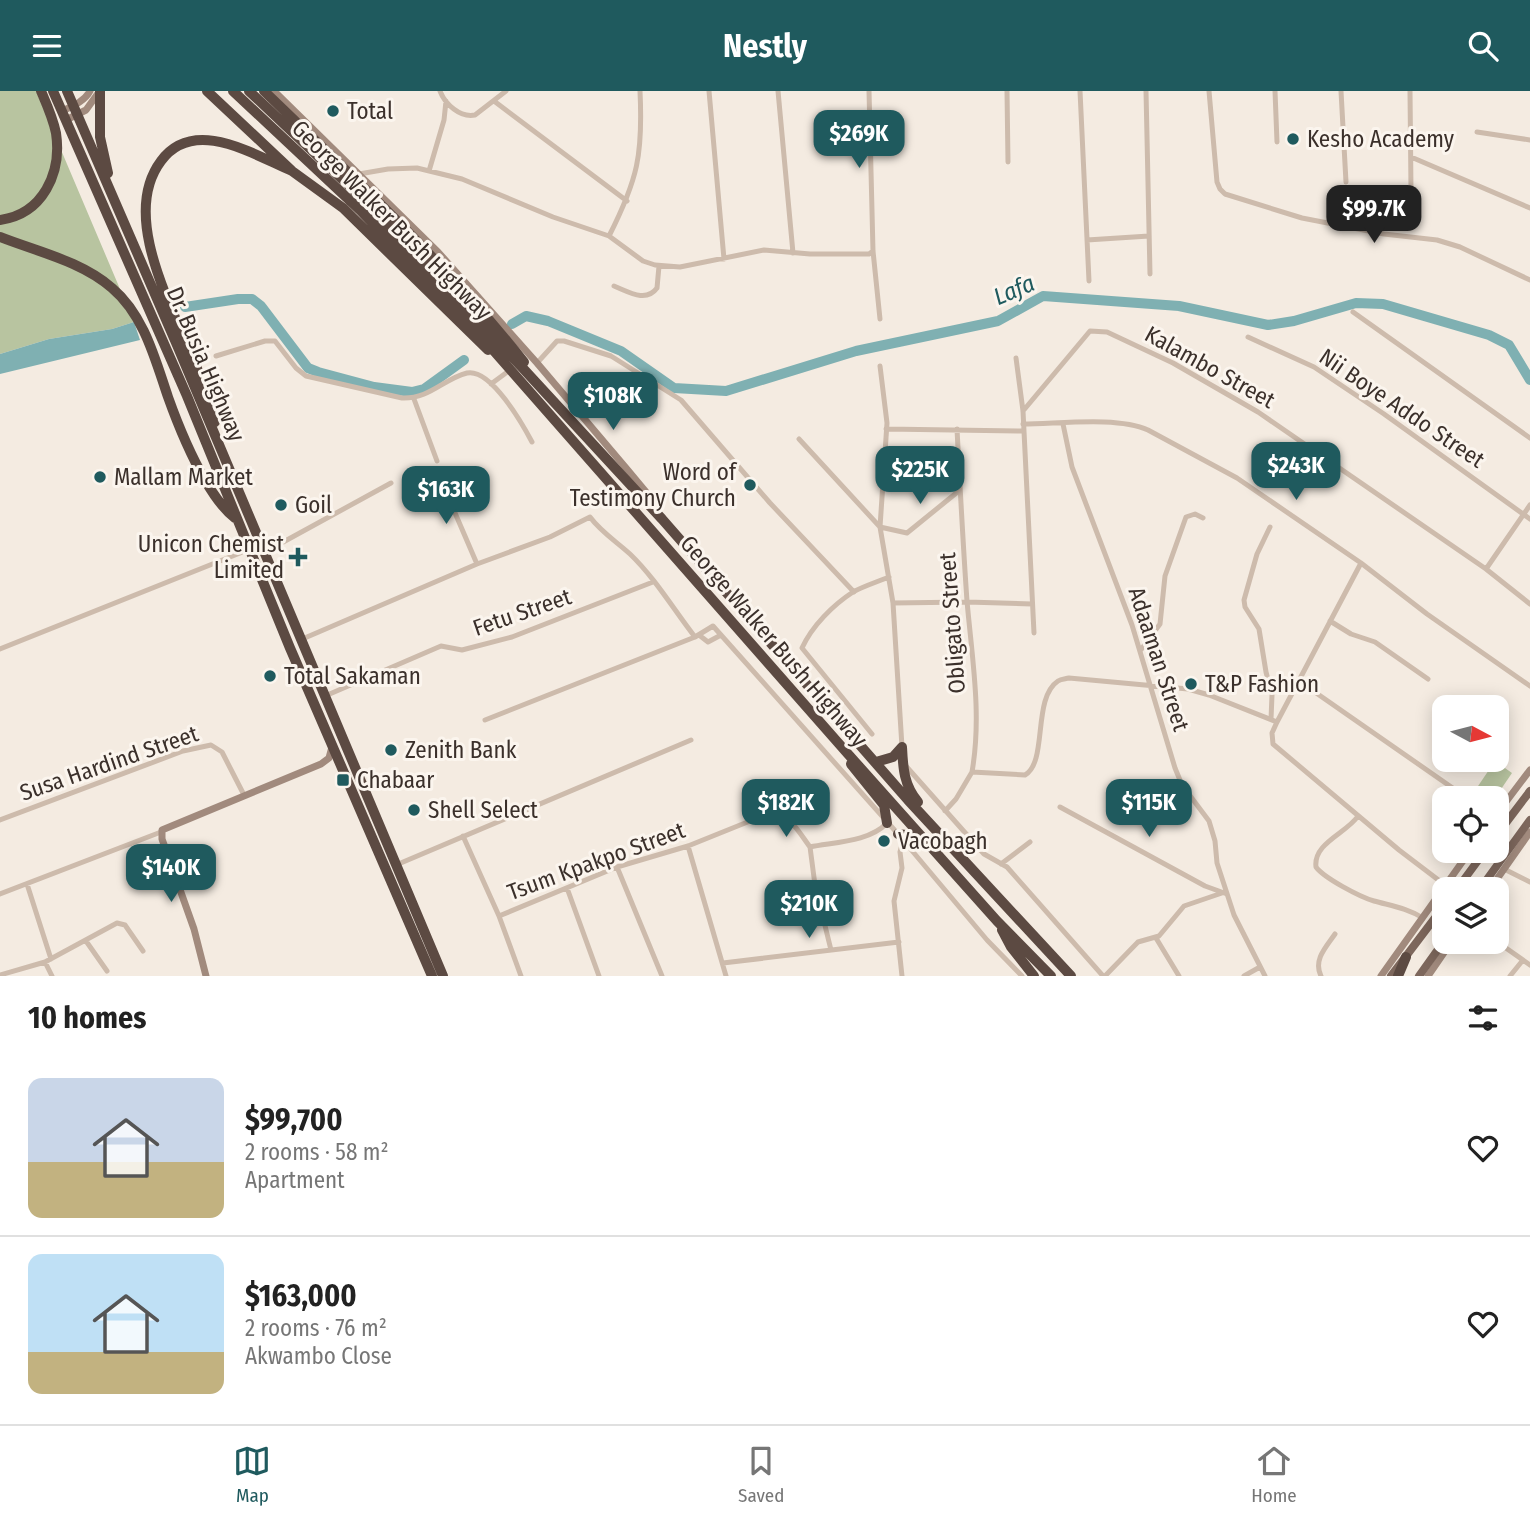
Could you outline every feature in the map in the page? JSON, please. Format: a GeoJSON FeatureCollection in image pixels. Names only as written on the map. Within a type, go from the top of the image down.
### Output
{"type":"FeatureCollection","features":[{"type":"Feature","properties":{"kind":"highway"},"geometry":{"type":"LineString","coordinates":[[0,220],[17,216],[29,209],[48,188],[54,173],[57,158],[56,133],[41,91]]}},
{"type":"Feature","properties":{"kind":"highway","name":"Dr. Busia Highway"},"geometry":{"type":"LineString","coordinates":[[53,91],[187,397],[332,747],[432,976]]}},
{"type":"Feature","properties":{"kind":"highway","name":"Dr. Busia Highway"},"geometry":{"type":"LineString","coordinates":[[67,91],[443,976]]}},
{"type":"Feature","properties":{"kind":"highway"},"geometry":{"type":"LineString","coordinates":[[100,91],[100,137],[112,194]]}},
{"type":"Feature","properties":{"kind":"highway"},"geometry":{"type":"LineString","coordinates":[[207,91],[292,171],[343,208],[481,345],[506,365]]}},
{"type":"Feature","properties":{"kind":"highway","name":"George Walker Bush Highway"},"geometry":{"type":"LineString","coordinates":[[233,91],[358,194],[848,754],[997,921],[1051,976]]}},
{"type":"Feature","properties":{"kind":"highway","name":"George Walker Bush Highway"},"geometry":{"type":"LineString","coordinates":[[249,91],[358,194],[469,310],[662,519],[976,874],[1072,976]]}},
{"type":"Feature","properties":{"kind":"highway"},"geometry":{"type":"LineString","coordinates":[[264,91],[358,194]]}},
{"type":"Feature","properties":{"kind":"highway"},"geometry":{"type":"LineString","coordinates":[[219,447],[207,397],[160,280],[147,234],[144,202],[150,175],[164,156],[181,144],[206,139],[229,142],[292,171]]}},
{"type":"Feature","properties":{"kind":"highway"},"geometry":{"type":"LineString","coordinates":[[0,237],[83,269],[111,286],[125,300],[143,327],[197,467],[223,507],[236,519]]}},
{"type":"Feature","properties":{"kind":"highway"},"geometry":{"type":"LineString","coordinates":[[876,762],[893,757],[901,747]]}},
{"type":"Feature","properties":{"kind":"highway"},"geometry":{"type":"LineString","coordinates":[[901,747],[906,785],[966,856],[976,874]]}},
{"type":"Feature","properties":{"kind":"highway"},"geometry":{"type":"LineString","coordinates":[[848,754],[855,771],[884,805],[887,823]]}},
{"type":"Feature","properties":{"kind":"highway"},"geometry":{"type":"LineString","coordinates":[[900,837],[922,837]]}},
{"type":"Feature","properties":{"kind":"highway"},"geometry":{"type":"LineString","coordinates":[[997,921],[1011,947],[1034,976]]}},
{"type":"Feature","properties":{"kind":"highway"},"geometry":{"type":"LineString","coordinates":[[1398,976],[1406,957]]}},
{"type":"Feature","properties":{"kind":"main road"},"geometry":{"type":"LineString","coordinates":[[1509,819],[1530,791]]}},
{"type":"Feature","properties":{"kind":"main road"},"geometry":{"type":"LineString","coordinates":[[1489,877],[1530,820]]}},
{"type":"Feature","properties":{"kind":"main road"},"geometry":{"type":"LineString","coordinates":[[1509,842],[1513,843]]}},
{"type":"Feature","properties":{"kind":"main road"},"geometry":{"type":"LineString","coordinates":[[1391,976],[1406,957],[1418,933],[1432,918]]}},
{"type":"Feature","properties":{"kind":"main road"},"geometry":{"type":"LineString","coordinates":[[1419,976],[1435,954]]}},
{"type":"Feature","properties":{"kind":"street"},"geometry":{"type":"LineString","coordinates":[[76,110],[90,91]]}},
{"type":"Feature","properties":{"kind":"street"},"geometry":{"type":"LineString","coordinates":[[64,116],[92,103],[100,91]]}},
{"type":"Feature","properties":{"kind":"street","name":"George Walker Bush Highway"},"geometry":{"type":"LineString","coordinates":[[274,91],[438,252],[645,490],[662,519]]}},
{"type":"Feature","properties":{"kind":"street"},"geometry":{"type":"LineString","coordinates":[[440,91],[446,101],[469,117],[506,91]]}},
{"type":"Feature","properties":{"kind":"street"},"geometry":{"type":"LineString","coordinates":[[609,236],[632,188],[640,149],[640,91]]}},
{"type":"Feature","properties":{"kind":"street"},"geometry":{"type":"LineString","coordinates":[[709,91],[723,259]]}},
{"type":"Feature","properties":{"kind":"street"},"geometry":{"type":"LineString","coordinates":[[778,91],[793,253]]}},
{"type":"Feature","properties":{"kind":"street"},"geometry":{"type":"LineString","coordinates":[[869,91],[873,251],[880,320]]}},
{"type":"Feature","properties":{"kind":"street"},"geometry":{"type":"LineString","coordinates":[[1007,91],[1008,162]]}},
{"type":"Feature","properties":{"kind":"street"},"geometry":{"type":"LineString","coordinates":[[1080,91],[1089,281]]}},
{"type":"Feature","properties":{"kind":"street"},"geometry":{"type":"LineString","coordinates":[[1146,91],[1150,274]]}},
{"type":"Feature","properties":{"kind":"street"},"geometry":{"type":"LineString","coordinates":[[1209,91],[1217,182],[1224,194],[1302,219],[1384,234],[1437,240],[1494,262],[1530,280]]}},
{"type":"Feature","properties":{"kind":"street"},"geometry":{"type":"LineString","coordinates":[[1275,91],[1277,142]]}},
{"type":"Feature","properties":{"kind":"street"},"geometry":{"type":"LineString","coordinates":[[1341,91],[1346,182]]}},
{"type":"Feature","properties":{"kind":"street"},"geometry":{"type":"LineString","coordinates":[[1410,91],[1411,190]]}},
{"type":"Feature","properties":{"kind":"street"},"geometry":{"type":"LineString","coordinates":[[429,171],[444,120],[446,101]]}},
{"type":"Feature","properties":{"kind":"street"},"geometry":{"type":"LineString","coordinates":[[494,101],[627,201]]}},
{"type":"Feature","properties":{"kind":"street"},"geometry":{"type":"LineString","coordinates":[[1477,132],[1530,140]]}},
{"type":"Feature","properties":{"kind":"street"},"geometry":{"type":"LineString","coordinates":[[1411,157],[1530,208]]}},
{"type":"Feature","properties":{"kind":"street"},"geometry":{"type":"LineString","coordinates":[[359,174],[402,168],[462,179],[532,209],[609,236],[643,261],[659,266],[680,267],[764,250],[869,254],[873,251]]}},
{"type":"Feature","properties":{"kind":"street"},"geometry":{"type":"LineString","coordinates":[[1087,240],[1149,236]]}},
{"type":"Feature","properties":{"kind":"street"},"geometry":{"type":"LineString","coordinates":[[614,286],[643,297],[649,296],[657,288],[659,266]]}},
{"type":"Feature","properties":{"kind":"street"},"geometry":{"type":"LineString","coordinates":[[1353,312],[1530,438]]}},
{"type":"Feature","properties":{"kind":"street","name":"Kalambo Street"},"geometry":{"type":"LineString","coordinates":[[1023,411],[1090,331],[1107,332],[1173,363],[1258,412],[1486,569],[1530,604]]}},
{"type":"Feature","properties":{"kind":"street","name":"Nii Boye Addo Street"},"geometry":{"type":"LineString","coordinates":[[1248,337],[1314,367],[1530,519]]}},
{"type":"Feature","properties":{"kind":"street"},"geometry":{"type":"LineString","coordinates":[[216,356],[265,341],[275,341],[296,368],[306,376],[402,398],[414,398],[470,373],[491,384],[511,406],[532,442]]}},
{"type":"Feature","properties":{"kind":"street"},"geometry":{"type":"LineString","coordinates":[[537,363],[557,341],[564,341],[611,356],[643,378],[673,393],[770,503],[854,592]]}},
{"type":"Feature","properties":{"kind":"street"},"geometry":{"type":"LineString","coordinates":[[1016,358],[1023,411],[1034,633]]}},
{"type":"Feature","properties":{"kind":"street"},"geometry":{"type":"LineString","coordinates":[[491,384],[506,365]]}},
{"type":"Feature","properties":{"kind":"street"},"geometry":{"type":"LineString","coordinates":[[880,366],[887,429],[880,527],[893,603],[901,747]]}},
{"type":"Feature","properties":{"kind":"street"},"geometry":{"type":"LineString","coordinates":[[414,398],[437,461]]}},
{"type":"Feature","properties":{"kind":"street"},"geometry":{"type":"LineString","coordinates":[[887,429],[1023,428],[1126,423],[1148,430],[1237,478],[1361,563],[1427,614],[1530,686]]}},
{"type":"Feature","properties":{"kind":"street","name":"Adaaman Street"},"geometry":{"type":"LineString","coordinates":[[1063,424],[1072,467],[1140,651],[1182,785],[1213,829],[1217,863],[1225,893],[1265,976]]}},
{"type":"Feature","properties":{"kind":"street","name":"Obligato Street"},"geometry":{"type":"LineString","coordinates":[[957,429],[967,602],[975,676],[976,748],[972,772]]}},
{"type":"Feature","properties":{"kind":"street"},"geometry":{"type":"LineString","coordinates":[[799,439],[880,527],[907,533],[960,490]]}},
{"type":"Feature","properties":{"kind":"street"},"geometry":{"type":"LineString","coordinates":[[440,478],[477,564]]}},
{"type":"Feature","properties":{"kind":"street"},"geometry":{"type":"LineString","coordinates":[[263,553],[391,484]]}},
{"type":"Feature","properties":{"kind":"street"},"geometry":{"type":"LineString","coordinates":[[1486,569],[1530,505]]}},
{"type":"Feature","properties":{"kind":"street"},"geometry":{"type":"LineString","coordinates":[[1140,651],[1160,624],[1165,576],[1186,517],[1195,514],[1203,518]]}},
{"type":"Feature","properties":{"kind":"street"},"geometry":{"type":"LineString","coordinates":[[300,640],[477,564],[550,537],[590,517],[601,530],[623,547],[697,636],[708,642],[722,635]]}},
{"type":"Feature","properties":{"kind":"street"},"geometry":{"type":"LineString","coordinates":[[1269,527],[1257,554],[1244,600],[1245,607],[1259,629],[1272,695],[1273,744],[1435,877]]}},
{"type":"Feature","properties":{"kind":"street"},"geometry":{"type":"LineString","coordinates":[[0,649],[250,549]]}},
{"type":"Feature","properties":{"kind":"street"},"geometry":{"type":"LineString","coordinates":[[1274,721],[1299,681],[1361,563]]}},
{"type":"Feature","properties":{"kind":"street"},"geometry":{"type":"LineString","coordinates":[[872,734],[802,648],[808,635],[821,620],[854,592],[889,577]]}},
{"type":"Feature","properties":{"kind":"street","name":"Fetu Street"},"geometry":{"type":"LineString","coordinates":[[325,695],[441,646],[466,650],[512,637],[653,582]]}},
{"type":"Feature","properties":{"kind":"street"},"geometry":{"type":"LineString","coordinates":[[893,603],[1032,604]]}},
{"type":"Feature","properties":{"kind":"street"},"geometry":{"type":"LineString","coordinates":[[1329,621],[1352,634],[1375,642],[1428,679]]}},
{"type":"Feature","properties":{"kind":"street"},"geometry":{"type":"LineString","coordinates":[[485,720],[697,636],[713,626],[900,837],[987,940],[1023,976]]}},
{"type":"Feature","properties":{"kind":"street"},"geometry":{"type":"LineString","coordinates":[[945,811],[956,799],[972,772],[1030,773],[1035,764],[1040,724],[1048,694],[1058,681],[1069,678],[1149,685],[1209,695],[1274,721]]}},
{"type":"Feature","properties":{"kind":"street"},"geometry":{"type":"LineString","coordinates":[[1299,681],[1450,786]]}},
{"type":"Feature","properties":{"kind":"street"},"geometry":{"type":"LineString","coordinates":[[396,865],[691,740]]}},
{"type":"Feature","properties":{"kind":"street","name":"Susa Hardind Street"},"geometry":{"type":"LineString","coordinates":[[0,820],[183,751],[211,744],[222,752],[244,795]]}},
{"type":"Feature","properties":{"kind":"street"},"geometry":{"type":"LineString","coordinates":[[0,894],[161,832],[167,827],[321,764],[329,758],[332,747]]}},
{"type":"Feature","properties":{"kind":"street"},"geometry":{"type":"LineString","coordinates":[[902,763],[984,854],[1007,867],[1104,976],[1138,942],[1156,938],[1184,906],[1225,893]]}},
{"type":"Feature","properties":{"kind":"street"},"geometry":{"type":"LineString","coordinates":[[1509,797],[1530,770]]}},
{"type":"Feature","properties":{"kind":"street"},"geometry":{"type":"LineString","coordinates":[[1060,807],[1205,885],[1225,893]]}},
{"type":"Feature","properties":{"kind":"street","name":"Tsum Kpakpo Street"},"geometry":{"type":"LineString","coordinates":[[499,916],[617,867],[688,846],[770,813],[779,812],[785,816],[810,847]]}},
{"type":"Feature","properties":{"kind":"street"},"geometry":{"type":"LineString","coordinates":[[1358,816],[1352,825],[1335,836],[1317,855],[1316,867],[1325,875],[1369,899],[1403,907],[1423,918]]}},
{"type":"Feature","properties":{"kind":"street"},"geometry":{"type":"LineString","coordinates":[[831,950],[815,885],[810,847],[869,836],[887,823]]}},
{"type":"Feature","properties":{"kind":"street"},"geometry":{"type":"LineString","coordinates":[[161,832],[202,953],[206,976]]}},
{"type":"Feature","properties":{"kind":"street"},"geometry":{"type":"LineString","coordinates":[[1498,877],[1530,832]]}},
{"type":"Feature","properties":{"kind":"street"},"geometry":{"type":"LineString","coordinates":[[463,836],[499,916],[522,976]]}},
{"type":"Feature","properties":{"kind":"street"},"geometry":{"type":"LineString","coordinates":[[900,837],[902,868],[894,901],[902,976]]}},
{"type":"Feature","properties":{"kind":"street"},"geometry":{"type":"LineString","coordinates":[[1001,864],[1030,842]]}},
{"type":"Feature","properties":{"kind":"street"},"geometry":{"type":"LineString","coordinates":[[688,846],[726,976]]}},
{"type":"Feature","properties":{"kind":"street"},"geometry":{"type":"LineString","coordinates":[[617,867],[662,976]]}},
{"type":"Feature","properties":{"kind":"street"},"geometry":{"type":"LineString","coordinates":[[1504,869],[1530,882]]}},
{"type":"Feature","properties":{"kind":"street"},"geometry":{"type":"LineString","coordinates":[[27,884],[52,976]]}},
{"type":"Feature","properties":{"kind":"street"},"geometry":{"type":"LineString","coordinates":[[567,888],[598,976]]}},
{"type":"Feature","properties":{"kind":"street"},"geometry":{"type":"LineString","coordinates":[[1381,976],[1418,933],[1423,918],[1432,904]]}},
{"type":"Feature","properties":{"kind":"street"},"geometry":{"type":"LineString","coordinates":[[0,975],[48,960],[121,923],[144,951]]}},
{"type":"Feature","properties":{"kind":"street"},"geometry":{"type":"LineString","coordinates":[[1321,976],[1319,958],[1335,934]]}},
{"type":"Feature","properties":{"kind":"street"},"geometry":{"type":"LineString","coordinates":[[1156,938],[1180,976]]}},
{"type":"Feature","properties":{"kind":"street"},"geometry":{"type":"LineString","coordinates":[[86,941],[107,971]]}},
{"type":"Feature","properties":{"kind":"street"},"geometry":{"type":"LineString","coordinates":[[723,963],[899,942]]}},
{"type":"Feature","properties":{"kind":"street"},"geometry":{"type":"LineString","coordinates":[[1509,950],[1530,965]]}},
{"type":"Feature","properties":{"kind":"street"},"geometry":{"type":"LineString","coordinates":[[1428,976],[1443,954]]}},
{"type":"Feature","properties":{"kind":"street"},"geometry":{"type":"LineString","coordinates":[[1510,976],[1523,960]]}},
{"type":"Feature","properties":{"kind":"street"},"geometry":{"type":"LineString","coordinates":[[1244,976],[1260,967]]}},
{"type":"Feature","properties":{"kind":"green space"},"geometry":{"type":"Polygon","coordinates":[[[0,91],[36,91],[134,322],[112,329],[49,339],[0,354],[0,91]]]}},
{"type":"Feature","properties":{"kind":"green space"},"geometry":{"type":"Polygon","coordinates":[[[1488,772],[1512,773],[1503,786],[1478,786],[1488,772]]]}},
{"type":"Feature","properties":{"kind":"water"},"geometry":{"type":"Polygon","coordinates":[[[134,322],[140,340],[0,374],[0,354],[49,339],[112,329],[134,322]]]}},
{"type":"Feature","properties":{"kind":"waterway","name":"Lafa"},"geometry":{"type":"LineString","coordinates":[[512,324],[526,316],[548,321],[621,351],[674,388],[726,391],[856,351],[998,321],[1043,296],[1179,306],[1268,325],[1294,321],[1356,303],[1383,304],[1489,335],[1509,345],[1530,380]]}},
{"type":"Feature","properties":{"kind":"waterway"},"geometry":{"type":"LineString","coordinates":[[185,307],[252,299],[261,306],[308,368],[374,387],[412,392],[424,389],[464,360]]}},
{"type":"Feature","properties":{"kind":"place","name":"Total"},"geometry":{"type":"Point","coordinates":[333,111]}},
{"type":"Feature","properties":{"kind":"place","name":"Kesho Academy"},"geometry":{"type":"Point","coordinates":[1293,139]}},
{"type":"Feature","properties":{"kind":"place","name":"Mallam Market"},"geometry":{"type":"Point","coordinates":[100,477]}},
{"type":"Feature","properties":{"kind":"place","name":"Word of Testimony Church"},"geometry":{"type":"Point","coordinates":[750,485]}},
{"type":"Feature","properties":{"kind":"place","name":"Goil"},"geometry":{"type":"Point","coordinates":[281,505]}},
{"type":"Feature","properties":{"kind":"place","name":"Unicon Chemist Limited"},"geometry":{"type":"Point","coordinates":[298,557]}},
{"type":"Feature","properties":{"kind":"place","name":"Total Sakaman"},"geometry":{"type":"Point","coordinates":[270,676]}},
{"type":"Feature","properties":{"kind":"place","name":"T&P Fashion"},"geometry":{"type":"Point","coordinates":[1191,684]}},
{"type":"Feature","properties":{"kind":"place","name":"Zenith Bank"},"geometry":{"type":"Point","coordinates":[391,750]}},
{"type":"Feature","properties":{"kind":"place","name":"Chabaar"},"geometry":{"type":"Point","coordinates":[343,780]}},
{"type":"Feature","properties":{"kind":"place","name":"Shell Select"},"geometry":{"type":"Point","coordinates":[414,810]}},
{"type":"Feature","properties":{"kind":"place","name":"Vacobagh"},"geometry":{"type":"Point","coordinates":[884,841]}}]}
